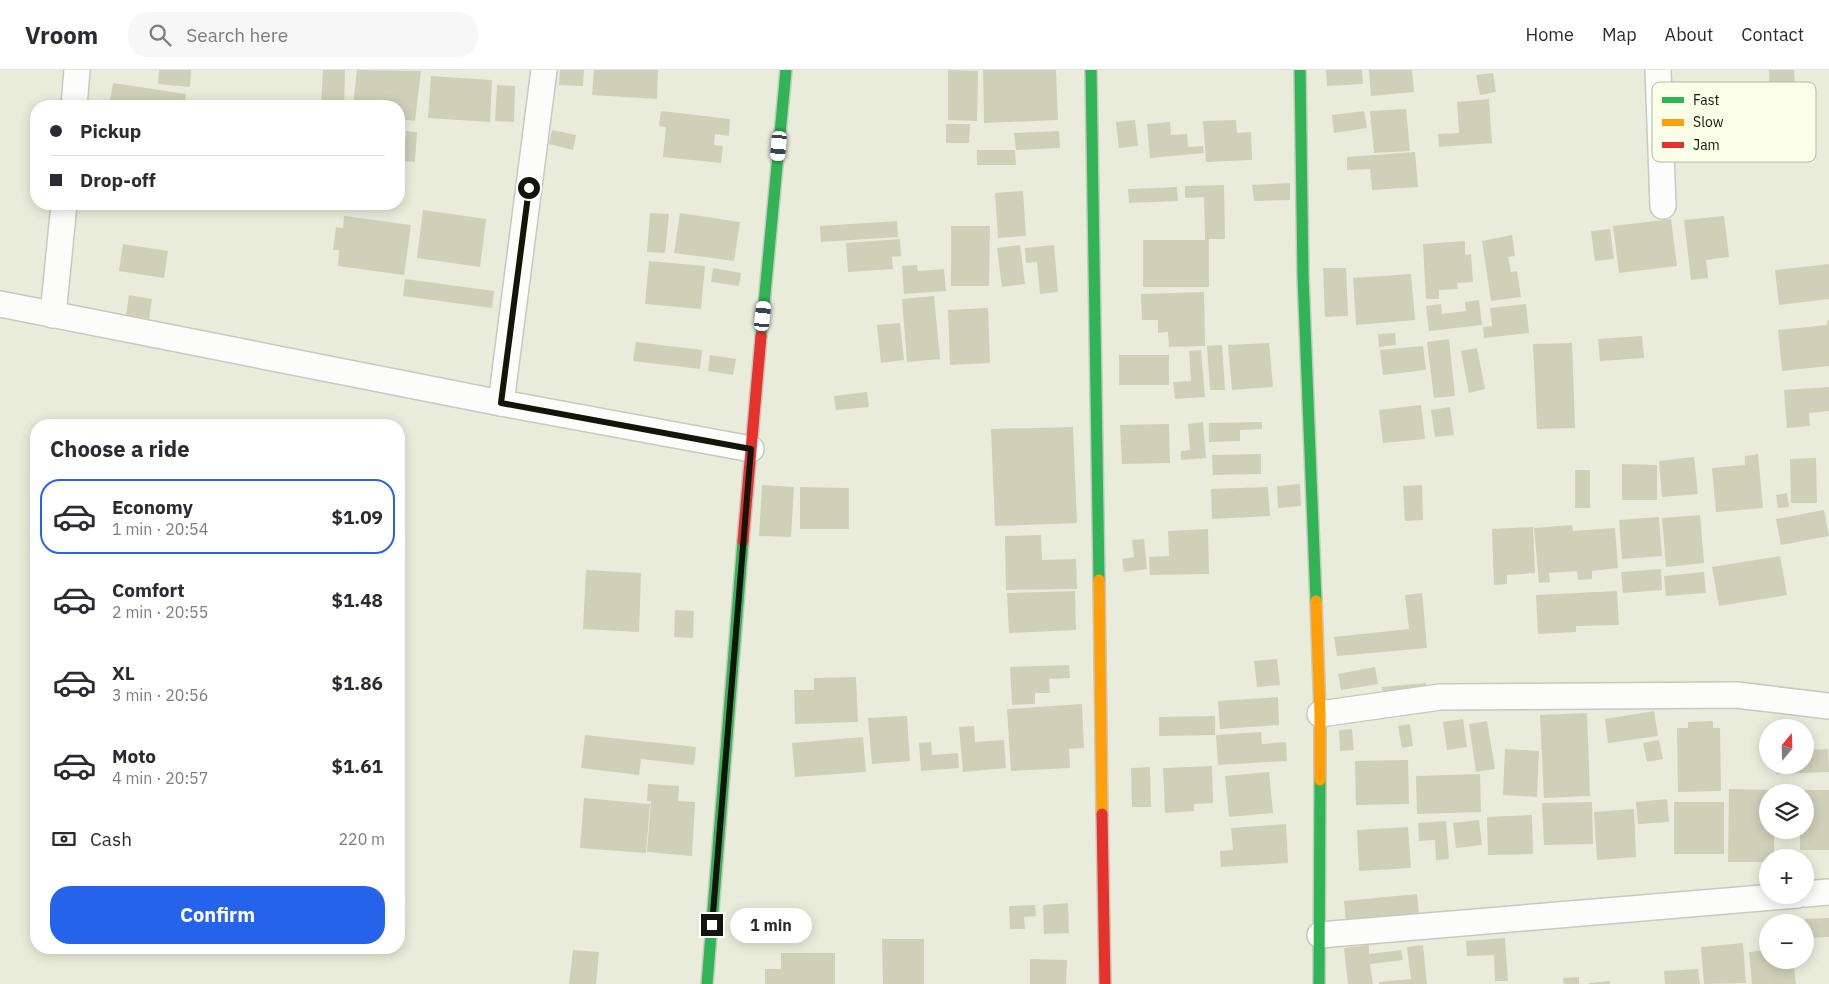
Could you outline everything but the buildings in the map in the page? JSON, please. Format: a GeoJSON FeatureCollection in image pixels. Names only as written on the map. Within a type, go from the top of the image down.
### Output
{"type":"FeatureCollection","features":[{"type":"Feature","properties":{"kind":"street"},"geometry":{"type":"LineString","coordinates":[[74,100],[77,70]]}},
{"type":"Feature","properties":{"kind":"street"},"geometry":{"type":"LineString","coordinates":[[501,403],[544,70]]}},
{"type":"Feature","properties":{"kind":"street"},"geometry":{"type":"LineString","coordinates":[[707,984],[751,449],[786,70]]}},
{"type":"Feature","properties":{"kind":"street"},"geometry":{"type":"LineString","coordinates":[[1091,70],[1105,984]]}},
{"type":"Feature","properties":{"kind":"street"},"geometry":{"type":"LineString","coordinates":[[1300,70],[1304,276],[1320,714],[1319,984]]}},
{"type":"Feature","properties":{"kind":"street"},"geometry":{"type":"LineString","coordinates":[[1661,162],[1663,206]]}},
{"type":"Feature","properties":{"kind":"street"},"geometry":{"type":"LineString","coordinates":[[54,315],[63,210]]}},
{"type":"Feature","properties":{"kind":"street"},"geometry":{"type":"LineString","coordinates":[[0,304],[501,403],[751,449]]}},
{"type":"Feature","properties":{"kind":"street"},"geometry":{"type":"LineString","coordinates":[[1320,714],[1440,697],[1736,696],[1829,706]]}},
{"type":"Feature","properties":{"kind":"street"},"geometry":{"type":"LineString","coordinates":[[1814,893],[1829,892]]}},
{"type":"Feature","properties":{"kind":"street"},"geometry":{"type":"LineString","coordinates":[[1320,935],[1759,898]]}},
{"type":"Feature","properties":{"kind":"traffic: fast"},"geometry":{"type":"LineString","coordinates":[[761,336],[786,70]]}},
{"type":"Feature","properties":{"kind":"traffic: fast"},"geometry":{"type":"LineString","coordinates":[[1091,70],[1099,580]]}},
{"type":"Feature","properties":{"kind":"traffic: fast"},"geometry":{"type":"LineString","coordinates":[[1300,70],[1303,276],[1316,601]]}},
{"type":"Feature","properties":{"kind":"traffic: fast"},"geometry":{"type":"LineString","coordinates":[[707,984],[743,541]]}},
{"type":"Feature","properties":{"kind":"traffic: fast"},"geometry":{"type":"LineString","coordinates":[[1319,984],[1320,780]]}},
{"type":"Feature","properties":{"kind":"traffic: slow"},"geometry":{"type":"LineString","coordinates":[[1099,580],[1102,814]]}},
{"type":"Feature","properties":{"kind":"traffic: slow"},"geometry":{"type":"LineString","coordinates":[[1316,601],[1320,780]]}},
{"type":"Feature","properties":{"kind":"traffic: jam"},"geometry":{"type":"LineString","coordinates":[[743,541],[761,336]]}},
{"type":"Feature","properties":{"kind":"traffic: jam"},"geometry":{"type":"LineString","coordinates":[[1102,814],[1105,984]]}},
{"type":"Feature","properties":{"kind":"route"},"geometry":{"type":"LineString","coordinates":[[529,188],[501,403],[751,449],[712,925]]}}]}
